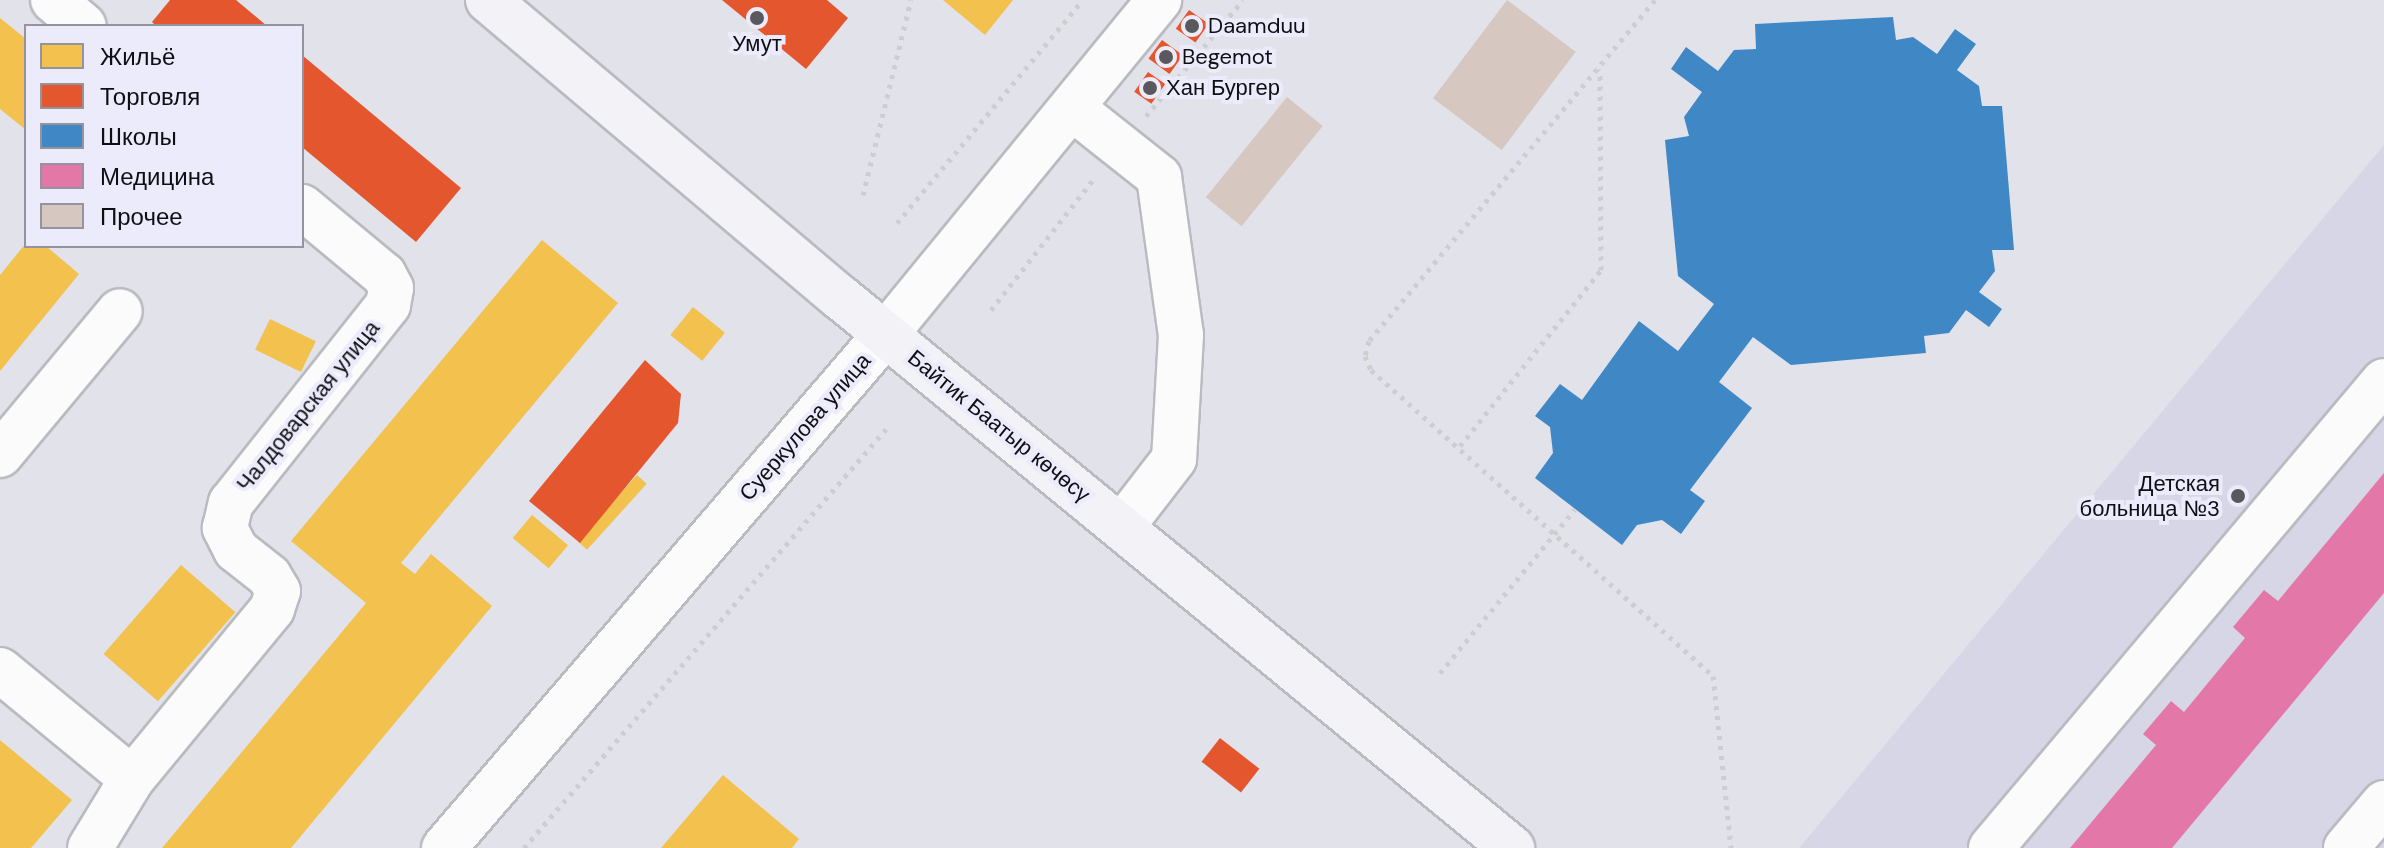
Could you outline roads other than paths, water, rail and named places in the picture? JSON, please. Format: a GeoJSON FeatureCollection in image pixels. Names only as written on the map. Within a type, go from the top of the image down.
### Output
{"type":"FeatureCollection","features":[{"type":"Feature","properties":{"kind":"main road","name":"Байтик Баатыр көчөсү"},"geometry":{"type":"LineString","coordinates":[[488,0],[885,335],[1123,525],[1512,848]]}},
{"type":"Feature","properties":{"kind":"street"},"geometry":{"type":"LineString","coordinates":[[53,0],[82,24]]}},
{"type":"Feature","properties":{"kind":"street","name":"Суеркулова улица"},"geometry":{"type":"LineString","coordinates":[[444,848],[885,335],[1159,0]]}},
{"type":"Feature","properties":{"kind":"street"},"geometry":{"type":"LineString","coordinates":[[1072,108],[1159,177],[1181,335],[1174,459],[1123,525]]}},
{"type":"Feature","properties":{"kind":"street","name":"Чалдоварская улица"},"geometry":{"type":"LineString","coordinates":[[90,848],[132,779],[272,609],[278,591],[269,576],[236,550],[225,528],[231,503],[388,305],[391,288],[384,275],[304,209]]}},
{"type":"Feature","properties":{"kind":"street"},"geometry":{"type":"LineString","coordinates":[[0,455],[120,311]]}},
{"type":"Feature","properties":{"kind":"street"},"geometry":{"type":"LineString","coordinates":[[1991,848],[2384,381]]}},
{"type":"Feature","properties":{"kind":"street"},"geometry":{"type":"LineString","coordinates":[[0,670],[132,779]]}},
{"type":"Feature","properties":{"kind":"street"},"geometry":{"type":"LineString","coordinates":[[2346,848],[2384,803]]}},
{"type":"Feature","properties":{"kind":"place","name":"Умут"},"geometry":{"type":"Point","coordinates":[757,18]}},
{"type":"Feature","properties":{"kind":"place","name":"Daamduu"},"geometry":{"type":"Point","coordinates":[1192,26]}},
{"type":"Feature","properties":{"kind":"place","name":"Begemot"},"geometry":{"type":"Point","coordinates":[1166,57]}},
{"type":"Feature","properties":{"kind":"place","name":"Хан Бургер"},"geometry":{"type":"Point","coordinates":[1150,88]}},
{"type":"Feature","properties":{"kind":"place","name":"Детская больница №3"},"geometry":{"type":"Point","coordinates":[2238,496]}}]}
